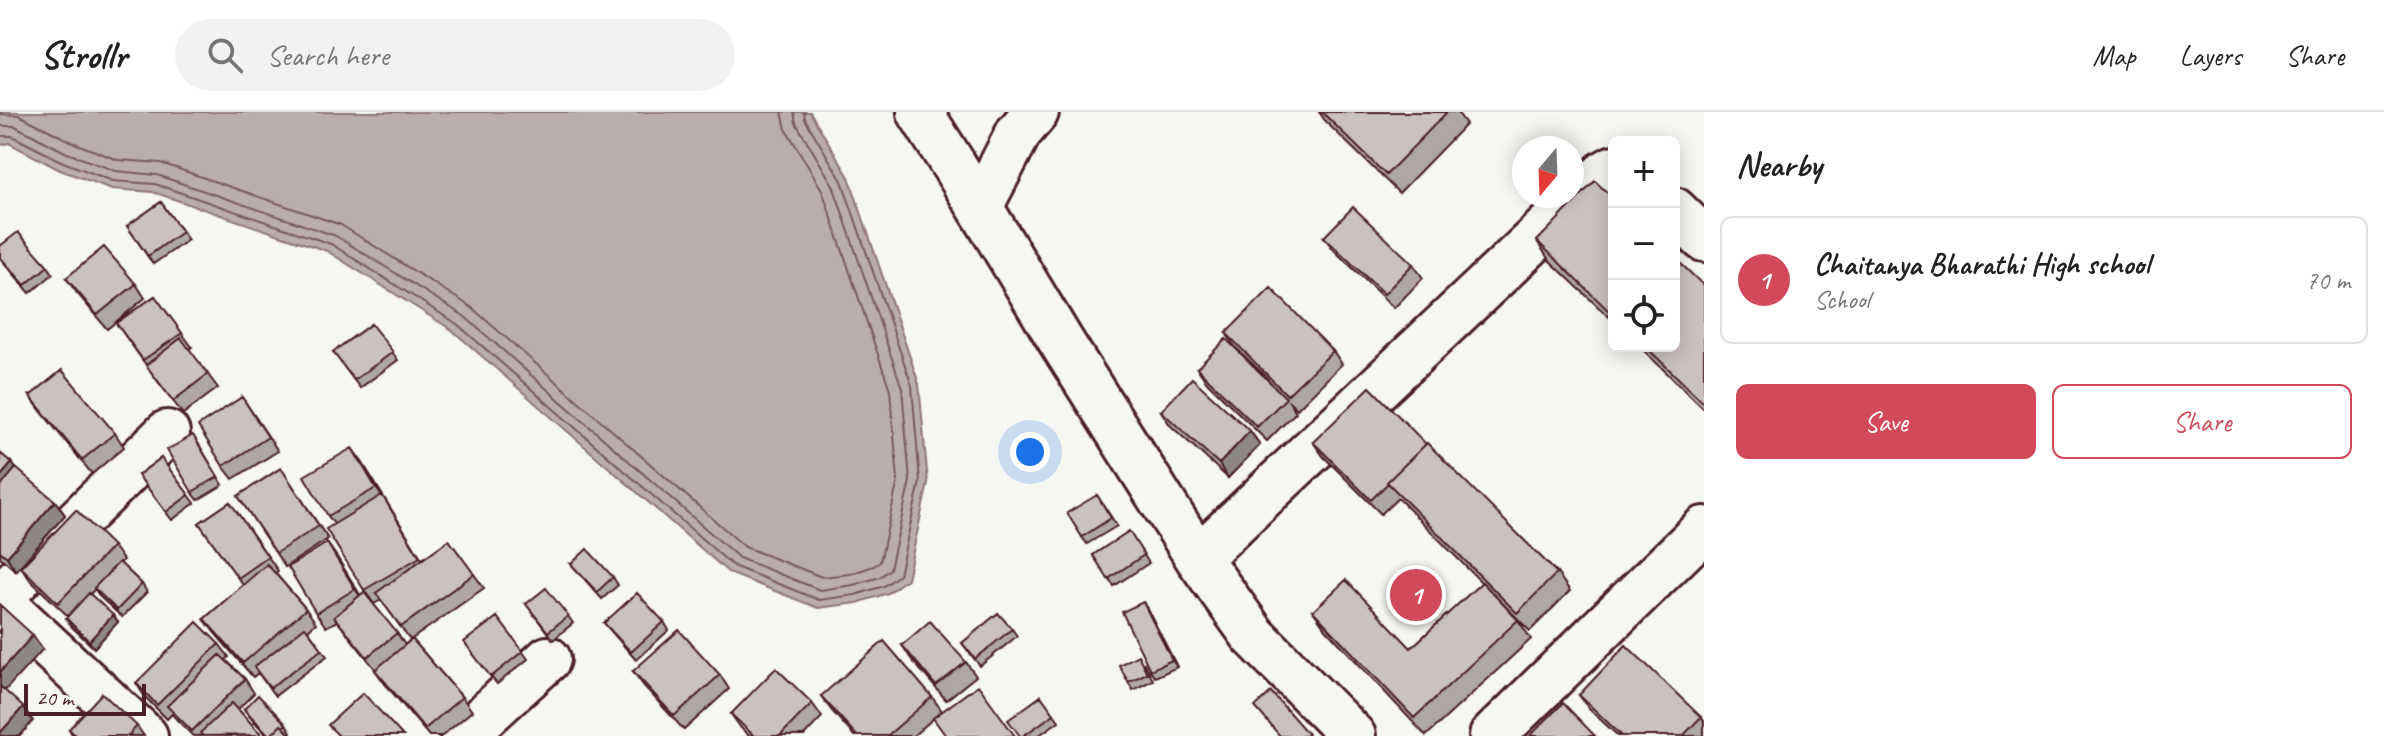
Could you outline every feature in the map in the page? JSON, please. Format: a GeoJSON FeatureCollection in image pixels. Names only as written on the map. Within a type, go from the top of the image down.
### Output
{"type":"FeatureCollection","features":[{"type":"Feature","properties":{"kind":"street"},"geometry":{"type":"LineString","coordinates":[[920,112],[1198,558],[1253,635],[1353,736]]}},
{"type":"Feature","properties":{"kind":"street"},"geometry":{"type":"LineString","coordinates":[[980,207],[1019,132],[1036,112]]}},
{"type":"Feature","properties":{"kind":"street"},"geometry":{"type":"LineString","coordinates":[[1198,558],[1608,171]]}},
{"type":"Feature","properties":{"kind":"street"},"geometry":{"type":"LineString","coordinates":[[1680,216],[1704,239]]}},
{"type":"Feature","properties":{"kind":"street"},"geometry":{"type":"LineString","coordinates":[[145,736],[0,599],[167,433]]}},
{"type":"Feature","properties":{"kind":"street"},"geometry":{"type":"LineString","coordinates":[[1492,736],[1704,529]]}},
{"type":"Feature","properties":{"kind":"street"},"geometry":{"type":"LineString","coordinates":[[463,736],[548,659]]}},
{"type":"Feature","properties":{"kind":"water"},"geometry":{"type":"Polygon","coordinates":[[[0,112],[810,112],[849,177],[919,384],[928,483],[907,579],[888,593],[857,603],[818,608],[729,573],[452,330],[327,251],[153,192],[112,189],[60,170],[9,143],[0,145],[0,112]]]}},
{"type":"Feature","properties":{"kind":"building"},"geometry":{"type":"Polygon","coordinates":[[[1322,112],[1447,112],[1386,175],[1322,112]]]}},
{"type":"Feature","properties":{"kind":"building"},"geometry":{"type":"Polygon","coordinates":[[[1595,181],[1608,193],[1608,310],[1537,241],[1569,208],[1584,208],[1584,192],[1595,181]]]}},
{"type":"Feature","properties":{"kind":"building"},"geometry":{"type":"Polygon","coordinates":[[[161,202],[182,232],[148,256],[127,226],[161,202]]]}},
{"type":"Feature","properties":{"kind":"building"},"geometry":{"type":"Polygon","coordinates":[[[1353,207],[1413,264],[1384,294],[1324,237],[1353,207]]]}},
{"type":"Feature","properties":{"kind":"building"},"geometry":{"type":"Polygon","coordinates":[[[18,232],[48,266],[25,285],[0,257],[0,246],[18,232]]]}},
{"type":"Feature","properties":{"kind":"building"},"geometry":{"type":"Polygon","coordinates":[[[104,247],[136,284],[97,315],[66,278],[104,247]]]}},
{"type":"Feature","properties":{"kind":"building"},"geometry":{"type":"Polygon","coordinates":[[[1680,263],[1704,286],[1704,403],[1651,352],[1680,352],[1680,263]]]}},
{"type":"Feature","properties":{"kind":"building"},"geometry":{"type":"Polygon","coordinates":[[[1271,288],[1333,351],[1287,395],[1226,333],[1271,288]]]}},
{"type":"Feature","properties":{"kind":"building"},"geometry":{"type":"Polygon","coordinates":[[[155,296],[182,333],[143,360],[116,323],[155,296]]]}},
{"type":"Feature","properties":{"kind":"building"},"geometry":{"type":"Polygon","coordinates":[[[371,324],[393,352],[354,380],[333,352],[371,324]]]}},
{"type":"Feature","properties":{"kind":"building"},"geometry":{"type":"Polygon","coordinates":[[[181,338],[208,374],[173,401],[146,365],[181,338]]]}},
{"type":"Feature","properties":{"kind":"building"},"geometry":{"type":"Polygon","coordinates":[[[1226,339],[1286,398],[1257,427],[1197,368],[1226,339]]]}},
{"type":"Feature","properties":{"kind":"building"},"geometry":{"type":"Polygon","coordinates":[[[62,370],[115,433],[82,460],[30,396],[62,370]]]}},
{"type":"Feature","properties":{"kind":"building"},"geometry":{"type":"Polygon","coordinates":[[[1192,378],[1250,431],[1219,464],[1161,411],[1192,378]]]}},
{"type":"Feature","properties":{"kind":"building"},"geometry":{"type":"Polygon","coordinates":[[[1370,387],[1426,444],[1371,500],[1313,442],[1370,387]]]}},
{"type":"Feature","properties":{"kind":"building"},"geometry":{"type":"Polygon","coordinates":[[[242,397],[268,437],[223,466],[198,426],[242,397]]]}},
{"type":"Feature","properties":{"kind":"building"},"geometry":{"type":"Polygon","coordinates":[[[193,435],[218,477],[192,492],[167,450],[193,435]]]}},
{"type":"Feature","properties":{"kind":"building"},"geometry":{"type":"Polygon","coordinates":[[[1427,443],[1557,573],[1517,613],[1387,482],[1427,443]]]}},
{"type":"Feature","properties":{"kind":"building"},"geometry":{"type":"Polygon","coordinates":[[[352,448],[376,488],[328,516],[304,476],[352,448]]]}},
{"type":"Feature","properties":{"kind":"building"},"geometry":{"type":"Polygon","coordinates":[[[0,453],[12,463],[0,477],[0,453]]]}},
{"type":"Feature","properties":{"kind":"building"},"geometry":{"type":"Polygon","coordinates":[[[161,458],[189,495],[166,512],[138,475],[161,458]]]}},
{"type":"Feature","properties":{"kind":"building"},"geometry":{"type":"Polygon","coordinates":[[[16,468],[55,501],[7,557],[0,551],[0,487],[16,468]]]}},
{"type":"Feature","properties":{"kind":"building"},"geometry":{"type":"Polygon","coordinates":[[[281,468],[319,526],[276,553],[238,496],[281,468]]]}},
{"type":"Feature","properties":{"kind":"building"},"geometry":{"type":"Polygon","coordinates":[[[382,495],[420,557],[364,590],[326,529],[382,495]]]}},
{"type":"Feature","properties":{"kind":"building"},"geometry":{"type":"Polygon","coordinates":[[[1097,495],[1111,518],[1082,537],[1067,513],[1097,495]]]}},
{"type":"Feature","properties":{"kind":"building"},"geometry":{"type":"Polygon","coordinates":[[[230,502],[268,557],[238,578],[199,523],[230,502]]]}},
{"type":"Feature","properties":{"kind":"building"},"geometry":{"type":"Polygon","coordinates":[[[76,510],[113,546],[58,603],[21,567],[76,510]]]}},
{"type":"Feature","properties":{"kind":"building"},"geometry":{"type":"Polygon","coordinates":[[[1129,531],[1144,555],[1108,579],[1093,555],[1129,531]]]}},
{"type":"Feature","properties":{"kind":"building"},"geometry":{"type":"Polygon","coordinates":[[[449,540],[474,574],[401,627],[376,593],[449,540]]]}},
{"type":"Feature","properties":{"kind":"building"},"geometry":{"type":"Polygon","coordinates":[[[327,543],[355,589],[316,613],[288,567],[327,543]]]}},
{"type":"Feature","properties":{"kind":"building"},"geometry":{"type":"Polygon","coordinates":[[[587,549],[613,577],[597,592],[571,564],[587,549]]]}},
{"type":"Feature","properties":{"kind":"building"},"geometry":{"type":"Polygon","coordinates":[[[119,562],[142,584],[117,610],[94,588],[119,562]]]}},
{"type":"Feature","properties":{"kind":"building"},"geometry":{"type":"Polygon","coordinates":[[[267,564],[306,609],[243,663],[204,619],[267,564]]]}},
{"type":"Feature","properties":{"kind":"building"},"geometry":{"type":"Polygon","coordinates":[[[1346,580],[1411,648],[1482,582],[1518,620],[1414,718],[1313,611],[1346,580]]]}},
{"type":"Feature","properties":{"kind":"building"},"geometry":{"type":"Polygon","coordinates":[[[546,588],[568,616],[548,632],[526,604],[546,588]]]}},
{"type":"Feature","properties":{"kind":"building"},"geometry":{"type":"Polygon","coordinates":[[[364,592],[397,633],[367,657],[334,617],[364,592]]]}},
{"type":"Feature","properties":{"kind":"building"},"geometry":{"type":"Polygon","coordinates":[[[89,593],[113,615],[89,641],[66,618],[89,593]]]}},
{"type":"Feature","properties":{"kind":"building"},"geometry":{"type":"Polygon","coordinates":[[[637,593],[664,622],[631,652],[604,623],[637,593]]]}},
{"type":"Feature","properties":{"kind":"building"},"geometry":{"type":"Polygon","coordinates":[[[1143,602],[1172,660],[1150,670],[1122,612],[1143,602]]]}},
{"type":"Feature","properties":{"kind":"building"},"geometry":{"type":"Polygon","coordinates":[[[0,605],[33,635],[0,672],[0,605]]]}},
{"type":"Feature","properties":{"kind":"building"},"geometry":{"type":"Polygon","coordinates":[[[998,613],[1012,629],[975,659],[962,643],[998,613]]]}},
{"type":"Feature","properties":{"kind":"building"},"geometry":{"type":"Polygon","coordinates":[[[497,617],[523,651],[491,677],[464,642],[497,617]]]}},
{"type":"Feature","properties":{"kind":"building"},"geometry":{"type":"Polygon","coordinates":[[[930,621],[966,662],[936,686],[902,645],[930,621]]]}},
{"type":"Feature","properties":{"kind":"building"},"geometry":{"type":"Polygon","coordinates":[[[197,622],[219,644],[157,705],[136,683],[197,622]]]}},
{"type":"Feature","properties":{"kind":"building"},"geometry":{"type":"Polygon","coordinates":[[[305,627],[322,649],[270,688],[254,667],[305,627]]]}},
{"type":"Feature","properties":{"kind":"building"},"geometry":{"type":"Polygon","coordinates":[[[679,630],[720,675],[674,716],[633,671],[679,630]]]}},
{"type":"Feature","properties":{"kind":"building"},"geometry":{"type":"Polygon","coordinates":[[[412,639],[462,697],[425,729],[375,670],[412,639]]]}},
{"type":"Feature","properties":{"kind":"building"},"geometry":{"type":"Polygon","coordinates":[[[884,641],[932,697],[887,736],[857,736],[821,696],[884,641]]]}},
{"type":"Feature","properties":{"kind":"building"},"geometry":{"type":"Polygon","coordinates":[[[1626,645],[1701,717],[1683,736],[1622,736],[1579,695],[1626,645]]]}},
{"type":"Feature","properties":{"kind":"building"},"geometry":{"type":"Polygon","coordinates":[[[220,655],[245,679],[192,731],[167,706],[220,655]]]}},
{"type":"Feature","properties":{"kind":"building"},"geometry":{"type":"Polygon","coordinates":[[[1138,655],[1147,673],[1128,682],[1119,665],[1138,655]]]}},
{"type":"Feature","properties":{"kind":"building"},"geometry":{"type":"Polygon","coordinates":[[[776,668],[812,703],[780,736],[754,736],[731,714],[776,668]]]}},
{"type":"Feature","properties":{"kind":"building"},"geometry":{"type":"Polygon","coordinates":[[[978,685],[1015,736],[946,736],[933,718],[978,685]]]}},
{"type":"Feature","properties":{"kind":"building"},"geometry":{"type":"Polygon","coordinates":[[[0,686],[23,707],[0,733],[0,686]]]}},
{"type":"Feature","properties":{"kind":"building"},"geometry":{"type":"Polygon","coordinates":[[[1271,692],[1308,734],[1306,736],[1280,736],[1255,707],[1271,692]]]}},
{"type":"Feature","properties":{"kind":"building"},"geometry":{"type":"Polygon","coordinates":[[[102,693],[137,726],[128,736],[76,736],[69,729],[102,693]]]}},
{"type":"Feature","properties":{"kind":"building"},"geometry":{"type":"Polygon","coordinates":[[[363,693],[403,736],[339,736],[328,725],[363,693]]]}},
{"type":"Feature","properties":{"kind":"building"},"geometry":{"type":"Polygon","coordinates":[[[258,695],[286,724],[270,736],[244,709],[258,695]]]}},
{"type":"Feature","properties":{"kind":"building"},"geometry":{"type":"Polygon","coordinates":[[[1041,696],[1054,714],[1020,736],[1008,720],[1041,696]]]}},
{"type":"Feature","properties":{"kind":"building"},"geometry":{"type":"Polygon","coordinates":[[[232,703],[262,735],[203,736],[200,733],[232,703]]]}},
{"type":"Feature","properties":{"kind":"building"},"geometry":{"type":"Polygon","coordinates":[[[1563,703],[1595,736],[1530,736],[1563,703]]]}},
{"type":"Feature","properties":{"kind":"building"},"geometry":{"type":"Polygon","coordinates":[[[281,725],[292,736],[270,736],[281,725]]]}},
{"type":"Feature","properties":{"kind":"place","name":"Chaitanya Bharathi High school"},"geometry":{"type":"Point","coordinates":[1416,595]}}]}
